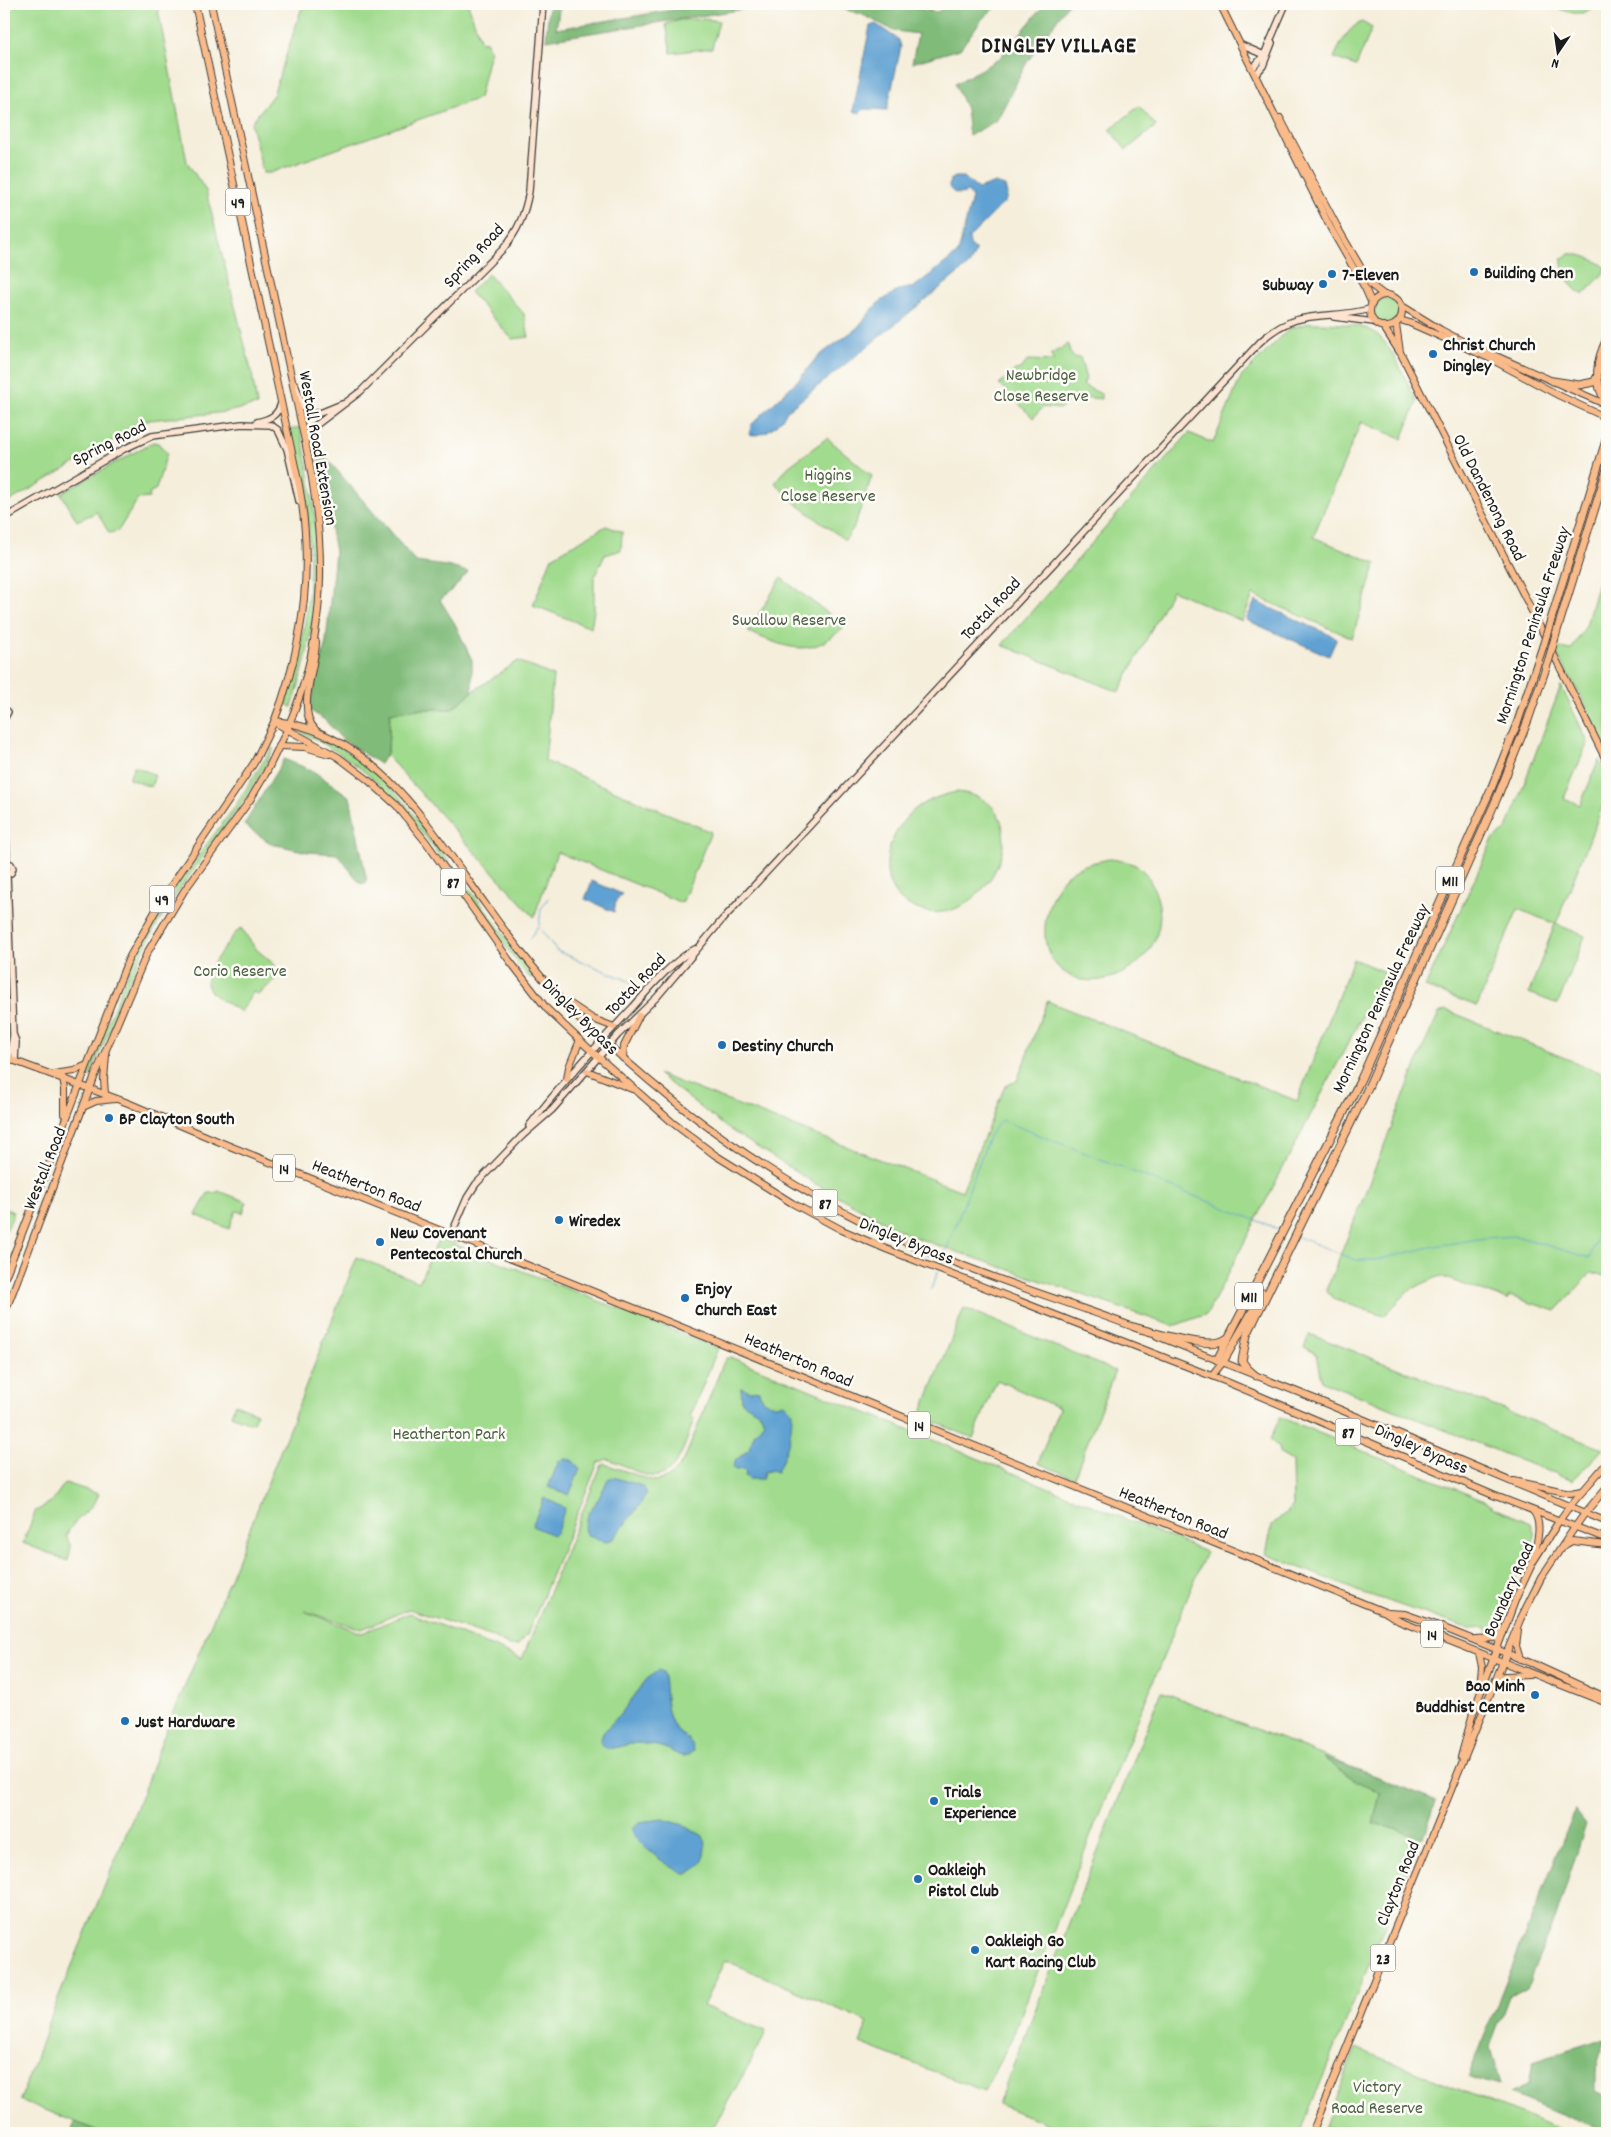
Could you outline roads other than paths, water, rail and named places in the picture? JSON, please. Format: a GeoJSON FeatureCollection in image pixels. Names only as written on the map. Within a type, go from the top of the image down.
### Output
{"type":"FeatureCollection","features":[{"type":"Feature","properties":{"kind":"highway"},"geometry":{"type":"LineString","coordinates":[[1607,340],[1599,356],[1597,376],[1601,393],[1607,404]]}},
{"type":"Feature","properties":{"kind":"highway"},"geometry":{"type":"LineString","coordinates":[[1553,382],[1583,384],[1594,382],[1597,376]]}},
{"type":"Feature","properties":{"kind":"highway","name":"Mornington Peninsula Freeway"},"geometry":{"type":"LineString","coordinates":[[1220,1361],[1227,1338],[1360,1081],[1488,797],[1518,721],[1543,646],[1607,437]]}},
{"type":"Feature","properties":{"kind":"highway","name":"Mornington Peninsula Freeway"},"geometry":{"type":"LineString","coordinates":[[1256,1376],[1243,1362],[1243,1346],[1275,1276],[1366,1092],[1497,798],[1528,720],[1549,658],[1607,469]]}},
{"type":"Feature","properties":{"kind":"highway","name":"Mornington Peninsula Freeway"},"geometry":{"type":"LineString","coordinates":[[1220,1361],[1275,1276]]}},
{"type":"Feature","properties":{"kind":"highway"},"geometry":{"type":"LineString","coordinates":[[1134,1327],[1199,1341],[1220,1342],[1227,1338]]}},
{"type":"Feature","properties":{"kind":"main road","name":"Westall Road Extension"},"geometry":{"type":"LineString","coordinates":[[78,1084],[118,982],[142,931],[244,778],[274,721],[292,671],[302,625],[307,569],[304,512],[195,4]]}},
{"type":"Feature","properties":{"kind":"main road","name":"Westall Road Extension"},"geometry":{"type":"LineString","coordinates":[[91,1088],[134,982],[161,927],[184,891],[250,800],[280,746],[290,723],[307,672],[316,628],[320,594],[321,549],[314,482],[211,4]]}},
{"type":"Feature","properties":{"kind":"main road","name":"Spring Road"},"geometry":{"type":"LineString","coordinates":[[305,441],[311,428],[352,398],[503,250],[521,223],[529,191],[543,4]]}},
{"type":"Feature","properties":{"kind":"main road"},"geometry":{"type":"LineString","coordinates":[[1220,4],[1330,227],[1365,288],[1374,322],[1383,326],[1398,322],[1410,323],[1481,354],[1560,396],[1607,418]]}},
{"type":"Feature","properties":{"kind":"main road"},"geometry":{"type":"LineString","coordinates":[[1254,71],[1263,66],[1286,4]]}},
{"type":"Feature","properties":{"kind":"main road"},"geometry":{"type":"LineString","coordinates":[[1254,71],[1278,24]]}},
{"type":"Feature","properties":{"kind":"main road"},"geometry":{"type":"LineString","coordinates":[[1241,45],[1264,54]]}},
{"type":"Feature","properties":{"kind":"main road"},"geometry":{"type":"LineString","coordinates":[[1268,98],[1286,127],[1332,216],[1371,285],[1384,295],[1396,298],[1402,306],[1446,333],[1553,382],[1607,404]]}},
{"type":"Feature","properties":{"kind":"main road"},"geometry":{"type":"LineString","coordinates":[[1371,307],[1376,298],[1384,295]]}},
{"type":"Feature","properties":{"kind":"main road"},"geometry":{"type":"LineString","coordinates":[[1398,322],[1403,312],[1402,306]]}},
{"type":"Feature","properties":{"kind":"main road","name":"Tootal Road"},"geometry":{"type":"LineString","coordinates":[[452,1235],[467,1198],[476,1184],[521,1137],[552,1110],[609,1045],[639,1016],[689,961],[696,948],[1260,342],[1274,330],[1290,321],[1307,316],[1357,312],[1371,307]]}},
{"type":"Feature","properties":{"kind":"main road","name":"Tootal Road"},"geometry":{"type":"LineString","coordinates":[[1323,315],[1374,322]]}},
{"type":"Feature","properties":{"kind":"main road","name":"Old Dandenong Road"},"geometry":{"type":"LineString","coordinates":[[1398,322],[1400,352]]}},
{"type":"Feature","properties":{"kind":"main road","name":"Old Dandenong Road"},"geometry":{"type":"LineString","coordinates":[[1383,326],[1400,352],[1607,762]]}},
{"type":"Feature","properties":{"kind":"main road","name":"Spring Road"},"geometry":{"type":"LineString","coordinates":[[287,356],[301,402],[309,413],[320,413],[352,398]]}},
{"type":"Feature","properties":{"kind":"main road","name":"Spring Road"},"geometry":{"type":"LineString","coordinates":[[4,518],[131,445],[152,436],[180,430],[256,423],[279,412],[281,404]]}},
{"type":"Feature","properties":{"kind":"main road","name":"Spring Road"},"geometry":{"type":"LineString","coordinates":[[256,423],[277,428],[287,449],[296,491],[304,512]]}},
{"type":"Feature","properties":{"kind":"main road","name":"Spring Road"},"geometry":{"type":"LineString","coordinates":[[4,513],[15,510]]}},
{"type":"Feature","properties":{"kind":"main road"},"geometry":{"type":"LineString","coordinates":[[316,628],[316,652],[307,694],[306,709],[310,723],[318,731]]}},
{"type":"Feature","properties":{"kind":"main road"},"geometry":{"type":"LineString","coordinates":[[4,708],[8,712],[4,718]]}},
{"type":"Feature","properties":{"kind":"main road","name":"87"},"geometry":{"type":"LineString","coordinates":[[274,721],[290,723]]}},
{"type":"Feature","properties":{"kind":"main road","name":"87"},"geometry":{"type":"LineString","coordinates":[[274,721],[287,730]]}},
{"type":"Feature","properties":{"kind":"main road","name":"Dingley Bypass"},"geometry":{"type":"LineString","coordinates":[[290,723],[318,731],[368,763],[407,798],[501,925],[556,993],[596,1036],[699,1121],[772,1172],[852,1217],[938,1256],[1134,1327],[1220,1361],[1607,1522]]}},
{"type":"Feature","properties":{"kind":"main road","name":"Dingley Bypass"},"geometry":{"type":"LineString","coordinates":[[287,730],[338,757],[367,779],[396,805],[426,842],[547,1009],[580,1040],[638,1092],[708,1150],[792,1203],[842,1230],[943,1272],[1212,1376],[1533,1511],[1607,1539]]}},
{"type":"Feature","properties":{"kind":"main road"},"geometry":{"type":"LineString","coordinates":[[280,746],[305,747],[338,757]]}},
{"type":"Feature","properties":{"kind":"main road"},"geometry":{"type":"LineString","coordinates":[[4,779],[6,863],[13,868],[11,873],[6,874],[14,1034],[9,1059]]}},
{"type":"Feature","properties":{"kind":"main road","name":"Tootal Road"},"geometry":{"type":"LineString","coordinates":[[521,1137],[567,1079],[614,1027],[684,955],[696,948]]}},
{"type":"Feature","properties":{"kind":"main road"},"geometry":{"type":"LineString","coordinates":[[556,993],[594,1020],[614,1027]]}},
{"type":"Feature","properties":{"kind":"main road"},"geometry":{"type":"LineString","coordinates":[[623,1058],[624,1046],[639,1016]]}},
{"type":"Feature","properties":{"kind":"main road"},"geometry":{"type":"LineString","coordinates":[[567,1079],[569,1066],[580,1040]]}},
{"type":"Feature","properties":{"kind":"main road"},"geometry":{"type":"LineString","coordinates":[[105,1094],[104,1080],[107,1046]]}},
{"type":"Feature","properties":{"kind":"main road","name":"Heatherton Road"},"geometry":{"type":"LineString","coordinates":[[9,1059],[91,1088],[227,1145],[1387,1613],[1399,1621],[1503,1662]]}},
{"type":"Feature","properties":{"kind":"main road"},"geometry":{"type":"LineString","coordinates":[[52,1074],[74,1071],[85,1066]]}},
{"type":"Feature","properties":{"kind":"main road"},"geometry":{"type":"LineString","coordinates":[[587,1071],[638,1092]]}},
{"type":"Feature","properties":{"kind":"main road"},"geometry":{"type":"LineString","coordinates":[[63,1078],[65,1097],[64,1120]]}},
{"type":"Feature","properties":{"kind":"main road","name":"Westall Road"},"geometry":{"type":"LineString","coordinates":[[4,1280],[78,1084]]}},
{"type":"Feature","properties":{"kind":"main road","name":"Westall Road"},"geometry":{"type":"LineString","coordinates":[[4,1315],[91,1088]]}},
{"type":"Feature","properties":{"kind":"main road"},"geometry":{"type":"LineString","coordinates":[[85,1106],[96,1102],[118,1099]]}},
{"type":"Feature","properties":{"kind":"main road","name":"M11"},"geometry":{"type":"LineString","coordinates":[[1212,1376],[1220,1361]]}},
{"type":"Feature","properties":{"kind":"main road","name":"Boundary Road"},"geometry":{"type":"LineString","coordinates":[[1494,1659],[1516,1598],[1533,1562],[1569,1507],[1607,1463]]}},
{"type":"Feature","properties":{"kind":"main road"},"geometry":{"type":"LineString","coordinates":[[1506,1480],[1570,1493],[1582,1491]]}},
{"type":"Feature","properties":{"kind":"main road","name":"Boundary Road"},"geometry":{"type":"LineString","coordinates":[[1503,1662],[1538,1583],[1585,1513],[1607,1487]]}},
{"type":"Feature","properties":{"kind":"main road"},"geometry":{"type":"LineString","coordinates":[[1607,1503],[1607,1516]]}},
{"type":"Feature","properties":{"kind":"main road"},"geometry":{"type":"LineString","coordinates":[[1533,1511],[1538,1517],[1538,1523],[1533,1562]]}},
{"type":"Feature","properties":{"kind":"main road"},"geometry":{"type":"LineString","coordinates":[[1560,1548],[1570,1541],[1607,1545]]}},
{"type":"Feature","properties":{"kind":"main road","name":"Heatherton Road"},"geometry":{"type":"LineString","coordinates":[[1387,1613],[1405,1614],[1506,1653]]}},
{"type":"Feature","properties":{"kind":"main road"},"geometry":{"type":"LineString","coordinates":[[1520,1620],[1516,1646],[1520,1659]]}},
{"type":"Feature","properties":{"kind":"main road"},"geometry":{"type":"LineString","coordinates":[[1462,1636],[1490,1639],[1499,1637],[1504,1633]]}},
{"type":"Feature","properties":{"kind":"main road"},"geometry":{"type":"LineString","coordinates":[[1479,1652],[1482,1667],[1478,1699],[1485,1706]]}},
{"type":"Feature","properties":{"kind":"main road","name":"14"},"geometry":{"type":"LineString","coordinates":[[1506,1653],[1607,1698]]}},
{"type":"Feature","properties":{"kind":"main road","name":"Clayton Road"},"geometry":{"type":"LineString","coordinates":[[1453,1782],[1478,1699],[1494,1659]]}},
{"type":"Feature","properties":{"kind":"main road","name":"14"},"geometry":{"type":"LineString","coordinates":[[1503,1662],[1607,1703]]}},
{"type":"Feature","properties":{"kind":"main road","name":"Clayton Road"},"geometry":{"type":"LineString","coordinates":[[1312,2133],[1503,1662]]}},
{"type":"Feature","properties":{"kind":"main road"},"geometry":{"type":"LineString","coordinates":[[1496,1680],[1508,1675],[1538,1676]]}},
{"type":"Feature","properties":{"kind":"water"},"geometry":{"type":"Polygon","coordinates":[[[876,24],[899,40],[901,47],[887,110],[864,109],[860,113],[853,111],[870,26],[876,24]]]}},
{"type":"Feature","properties":{"kind":"water"},"geometry":{"type":"Polygon","coordinates":[[[955,177],[963,177],[978,189],[995,183],[1005,186],[1007,195],[1005,202],[969,238],[970,245],[976,251],[970,264],[787,411],[771,429],[760,434],[749,434],[752,424],[800,378],[817,357],[857,328],[877,304],[898,290],[914,287],[958,253],[972,198],[968,192],[957,194],[951,190],[949,187],[950,180],[955,177]]]}},
{"type":"Feature","properties":{"kind":"water"},"geometry":{"type":"Polygon","coordinates":[[[1255,601],[1337,638],[1329,656],[1246,620],[1255,601]]]}},
{"type":"Feature","properties":{"kind":"water"},"geometry":{"type":"Polygon","coordinates":[[[592,881],[622,894],[616,901],[614,912],[585,899],[592,881]]]}},
{"type":"Feature","properties":{"kind":"water"},"geometry":{"type":"Polygon","coordinates":[[[741,1387],[750,1391],[759,1390],[762,1398],[767,1402],[776,1405],[784,1403],[792,1411],[790,1436],[783,1458],[776,1473],[773,1470],[764,1472],[762,1479],[749,1479],[745,1476],[746,1472],[743,1469],[736,1470],[732,1468],[735,1461],[749,1449],[754,1434],[764,1422],[761,1414],[742,1402],[741,1387]]]}},
{"type":"Feature","properties":{"kind":"water"},"geometry":{"type":"Polygon","coordinates":[[[565,1459],[572,1460],[580,1469],[569,1495],[548,1487],[559,1461],[565,1459]]]}},
{"type":"Feature","properties":{"kind":"water"},"geometry":{"type":"Polygon","coordinates":[[[613,1477],[642,1486],[647,1493],[640,1505],[613,1539],[607,1542],[587,1536],[584,1529],[589,1512],[598,1500],[608,1479],[613,1477]]]}},
{"type":"Feature","properties":{"kind":"water"},"geometry":{"type":"Polygon","coordinates":[[[544,1498],[565,1508],[557,1532],[553,1535],[532,1526],[544,1498]]]}},
{"type":"Feature","properties":{"kind":"water"},"geometry":{"type":"Polygon","coordinates":[[[658,1670],[663,1672],[664,1675],[667,1705],[672,1723],[688,1739],[693,1751],[686,1756],[682,1756],[663,1747],[639,1743],[612,1748],[603,1747],[600,1742],[603,1733],[623,1711],[646,1680],[658,1670]]]}},
{"type":"Feature","properties":{"kind":"water"},"geometry":{"type":"Polygon","coordinates":[[[663,1819],[687,1826],[703,1836],[705,1848],[703,1860],[693,1871],[685,1873],[672,1867],[654,1855],[634,1834],[632,1829],[639,1822],[663,1819]]]}},
{"type":"Feature","properties":{"kind":"waterway"},"geometry":{"type":"LineString","coordinates":[[539,925],[541,909],[548,898]]}},
{"type":"Feature","properties":{"kind":"waterway"},"geometry":{"type":"LineString","coordinates":[[530,939],[538,926],[557,951],[631,982]]}},
{"type":"Feature","properties":{"kind":"waterway"},"geometry":{"type":"LineString","coordinates":[[944,1256],[990,1134],[1001,1120],[1281,1230]]}},
{"type":"Feature","properties":{"kind":"waterway"},"geometry":{"type":"LineString","coordinates":[[1298,1237],[1356,1260],[1376,1260],[1435,1246],[1485,1238],[1516,1236],[1589,1258],[1607,1217]]}},
{"type":"Feature","properties":{"kind":"waterway"},"geometry":{"type":"LineString","coordinates":[[939,1267],[942,1259]]}},
{"type":"Feature","properties":{"kind":"waterway"},"geometry":{"type":"LineString","coordinates":[[931,1289],[938,1271]]}},
{"type":"Feature","properties":{"kind":"place","name":"Building Chen"},"geometry":{"type":"Point","coordinates":[1474,272]}},
{"type":"Feature","properties":{"kind":"place","name":"7-Eleven"},"geometry":{"type":"Point","coordinates":[1332,274]}},
{"type":"Feature","properties":{"kind":"place","name":"Subway"},"geometry":{"type":"Point","coordinates":[1323,284]}},
{"type":"Feature","properties":{"kind":"place","name":"Christ Church Dingley"},"geometry":{"type":"Point","coordinates":[1433,354]}},
{"type":"Feature","properties":{"kind":"place","name":"Destiny Church"},"geometry":{"type":"Point","coordinates":[722,1045]}},
{"type":"Feature","properties":{"kind":"place","name":"BP Clayton South"},"geometry":{"type":"Point","coordinates":[109,1118]}},
{"type":"Feature","properties":{"kind":"place","name":"Wiredex"},"geometry":{"type":"Point","coordinates":[559,1220]}},
{"type":"Feature","properties":{"kind":"place","name":"New Covenant Pentecostal Church"},"geometry":{"type":"Point","coordinates":[380,1242]}},
{"type":"Feature","properties":{"kind":"place","name":"Enjoy Church East"},"geometry":{"type":"Point","coordinates":[685,1298]}},
{"type":"Feature","properties":{"kind":"place","name":"Bao Minh Buddhist Centre"},"geometry":{"type":"Point","coordinates":[1535,1695]}},
{"type":"Feature","properties":{"kind":"place","name":"Just Hardware"},"geometry":{"type":"Point","coordinates":[125,1721]}},
{"type":"Feature","properties":{"kind":"place","name":"Trials Experience"},"geometry":{"type":"Point","coordinates":[934,1801]}},
{"type":"Feature","properties":{"kind":"place","name":"Oakleigh Pistol Club"},"geometry":{"type":"Point","coordinates":[918,1879]}},
{"type":"Feature","properties":{"kind":"place","name":"Oakleigh Go Kart Racing Club"},"geometry":{"type":"Point","coordinates":[975,1950]}},
{"type":"Feature","properties":{"kind":"district","name":"DINGLEY VILLAGE"},"geometry":{"type":"Point","coordinates":[1059,44]}},
{"type":"Feature","properties":{"kind":"park label","name":"Newbridge Close Reserve"},"geometry":{"type":"Point","coordinates":[1041,384]}},
{"type":"Feature","properties":{"kind":"park label","name":"Higgins Close Reserve"},"geometry":{"type":"Point","coordinates":[828,484]}},
{"type":"Feature","properties":{"kind":"park label","name":"Swallow Reserve"},"geometry":{"type":"Point","coordinates":[789,619]}},
{"type":"Feature","properties":{"kind":"park label","name":"Corio Reserve"},"geometry":{"type":"Point","coordinates":[240,970]}},
{"type":"Feature","properties":{"kind":"park label","name":"Heatherton Park"},"geometry":{"type":"Point","coordinates":[449,1433]}},
{"type":"Feature","properties":{"kind":"park label","name":"Victory Road Reserve"},"geometry":{"type":"Point","coordinates":[1377,2096]}}]}
